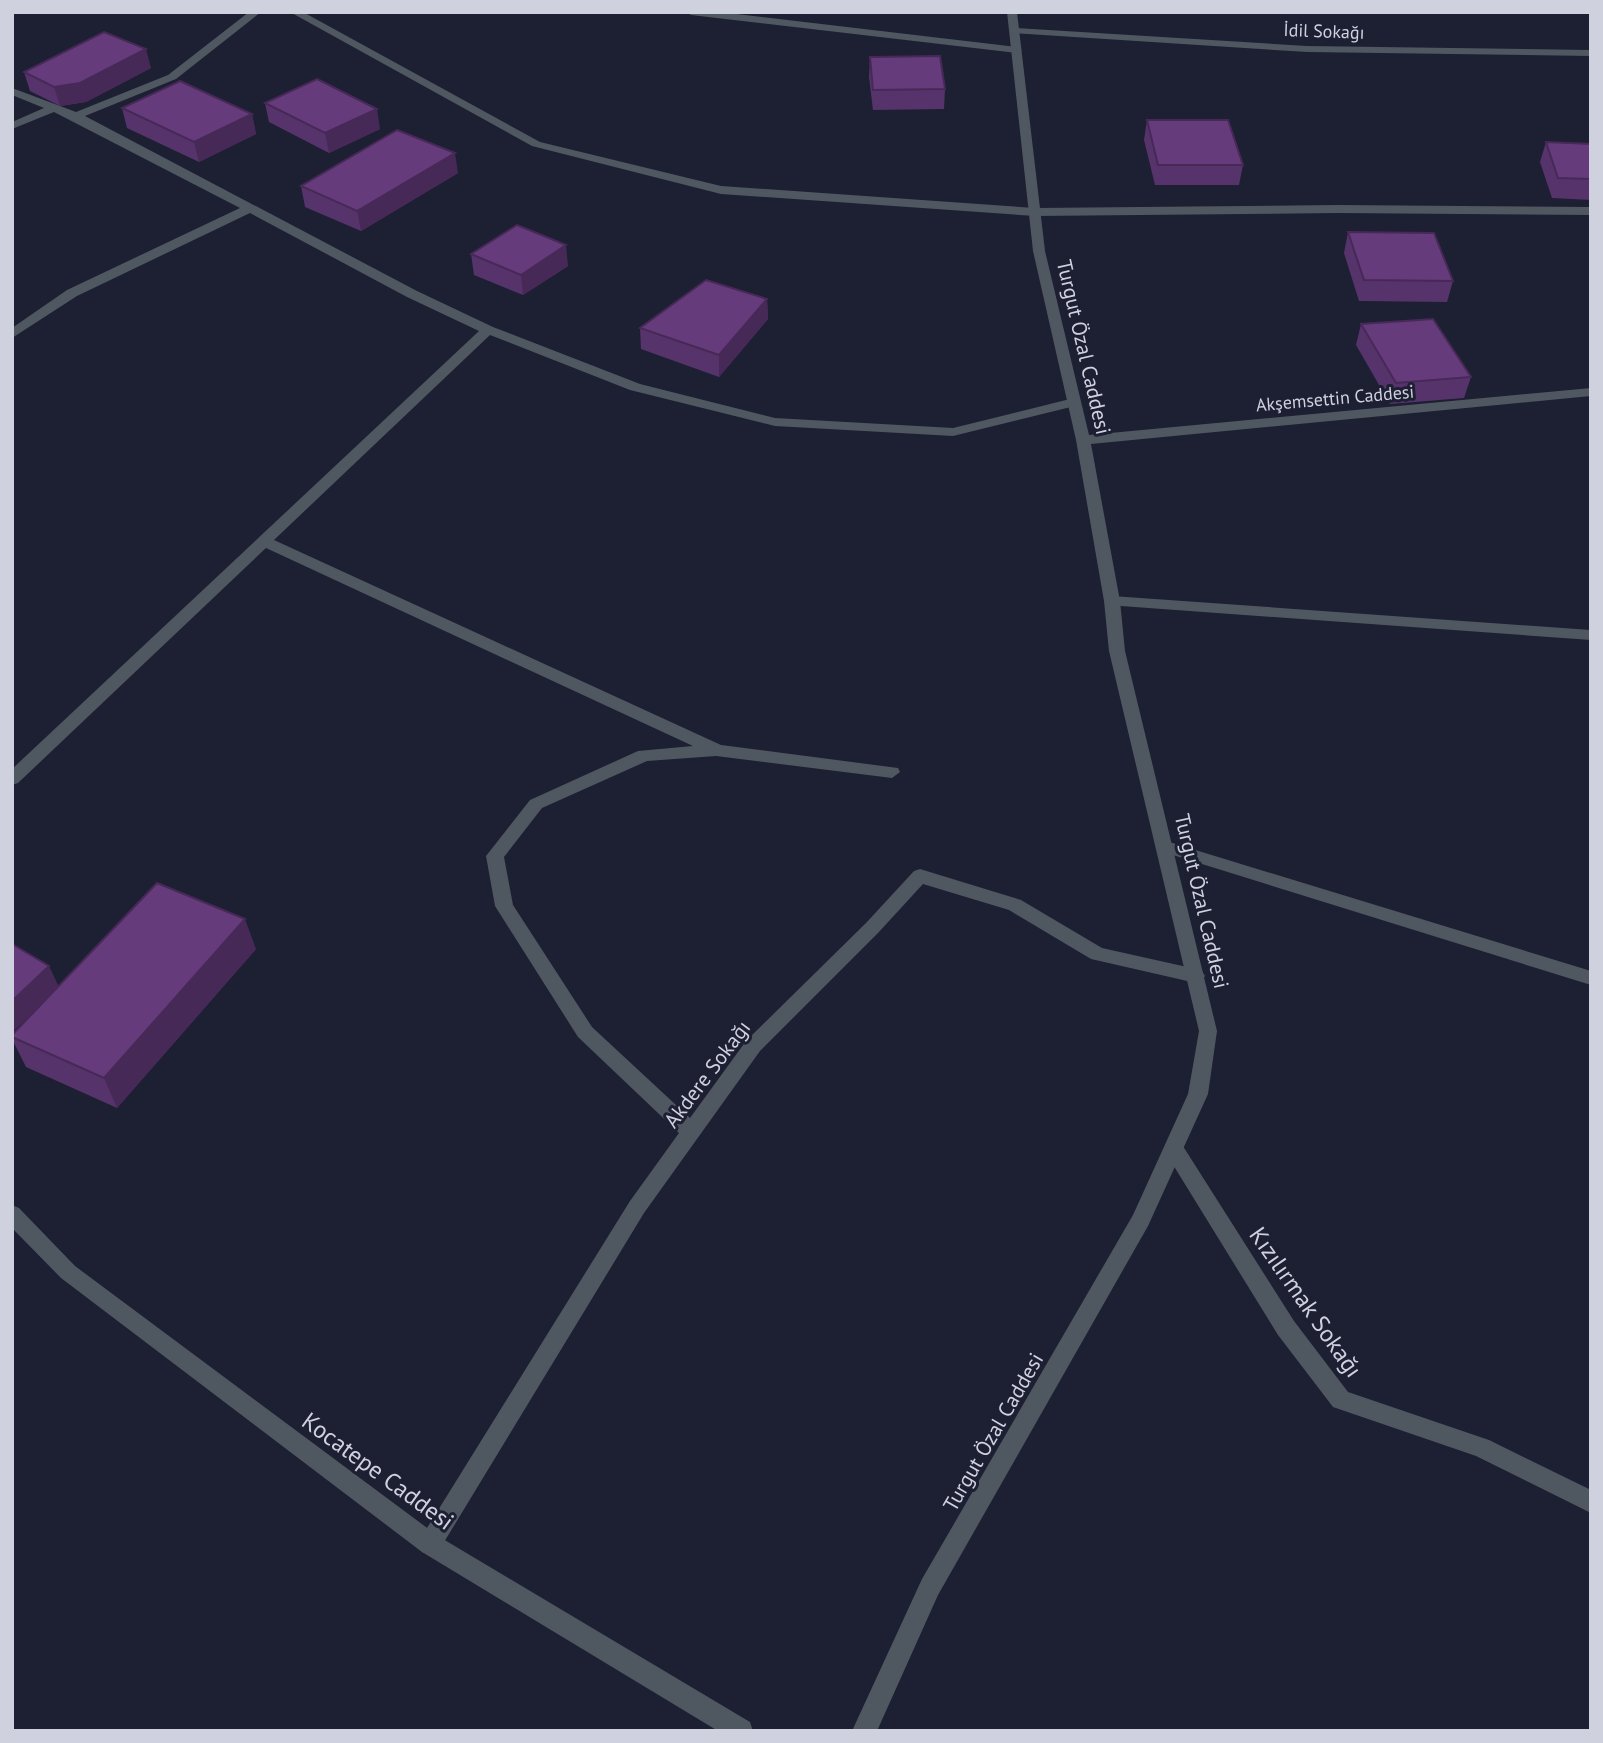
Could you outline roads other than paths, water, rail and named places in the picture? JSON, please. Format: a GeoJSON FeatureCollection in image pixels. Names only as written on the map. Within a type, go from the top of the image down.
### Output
{"type":"FeatureCollection","features":[{"type":"Feature","properties":{"kind":"street"},"geometry":{"type":"LineString","coordinates":[[76,116],[172,77],[256,12]]}},
{"type":"Feature","properties":{"kind":"street"},"geometry":{"type":"LineString","coordinates":[[295,12],[536,144],[721,190],[1035,212],[1338,209],[1591,211]]}},
{"type":"Feature","properties":{"kind":"street"},"geometry":{"type":"LineString","coordinates":[[691,12],[1017,50]]}},
{"type":"Feature","properties":{"kind":"street","name":"Turgut Özal Caddesi"},"geometry":{"type":"LineString","coordinates":[[864,1731],[930,1587],[1141,1220],[1198,1094],[1208,1031],[1117,651],[1112,601],[1083,440],[1039,251],[1012,12]]}},
{"type":"Feature","properties":{"kind":"street","name":"İdil Sokağı"},"geometry":{"type":"LineString","coordinates":[[1015,31],[1307,49],[1591,53]]}},
{"type":"Feature","properties":{"kind":"street"},"geometry":{"type":"LineString","coordinates":[[12,91],[76,116],[412,294],[488,330],[635,387],[775,422],[953,432],[1074,402]]}},
{"type":"Feature","properties":{"kind":"street"},"geometry":{"type":"LineString","coordinates":[[12,126],[53,108]]}},
{"type":"Feature","properties":{"kind":"street"},"geometry":{"type":"LineString","coordinates":[[12,334],[72,293],[250,208]]}},
{"type":"Feature","properties":{"kind":"street"},"geometry":{"type":"LineString","coordinates":[[12,779],[488,330]]}},
{"type":"Feature","properties":{"kind":"street","name":"Akşemsettin Caddesi"},"geometry":{"type":"LineString","coordinates":[[1083,440],[1591,392]]}},
{"type":"Feature","properties":{"kind":"street"},"geometry":{"type":"LineString","coordinates":[[264,541],[716,750]]}},
{"type":"Feature","properties":{"kind":"street"},"geometry":{"type":"LineString","coordinates":[[1112,601],[1591,635]]}},
{"type":"Feature","properties":{"kind":"street"},"geometry":{"type":"LineString","coordinates":[[691,1132],[585,1032],[504,906],[495,856],[536,804],[644,755],[716,750],[892,772]]}},
{"type":"Feature","properties":{"kind":"street"},"geometry":{"type":"LineString","coordinates":[[1166,847],[1591,978]]}},
{"type":"Feature","properties":{"kind":"street","name":"Akdere Sokağı"},"geometry":{"type":"LineString","coordinates":[[430,1544],[637,1208],[753,1046],[872,928],[920,876],[1015,905],[1097,954],[1196,975]]}},
{"type":"Feature","properties":{"kind":"street","name":"Kızılırmak Sokağı"},"geometry":{"type":"LineString","coordinates":[[1174,1149],[1286,1328],[1341,1400],[1481,1447],[1591,1502]]}},
{"type":"Feature","properties":{"kind":"street","name":"Kocatepe Caddesi"},"geometry":{"type":"LineString","coordinates":[[12,1214],[68,1272],[430,1544],[741,1731]]}}]}
